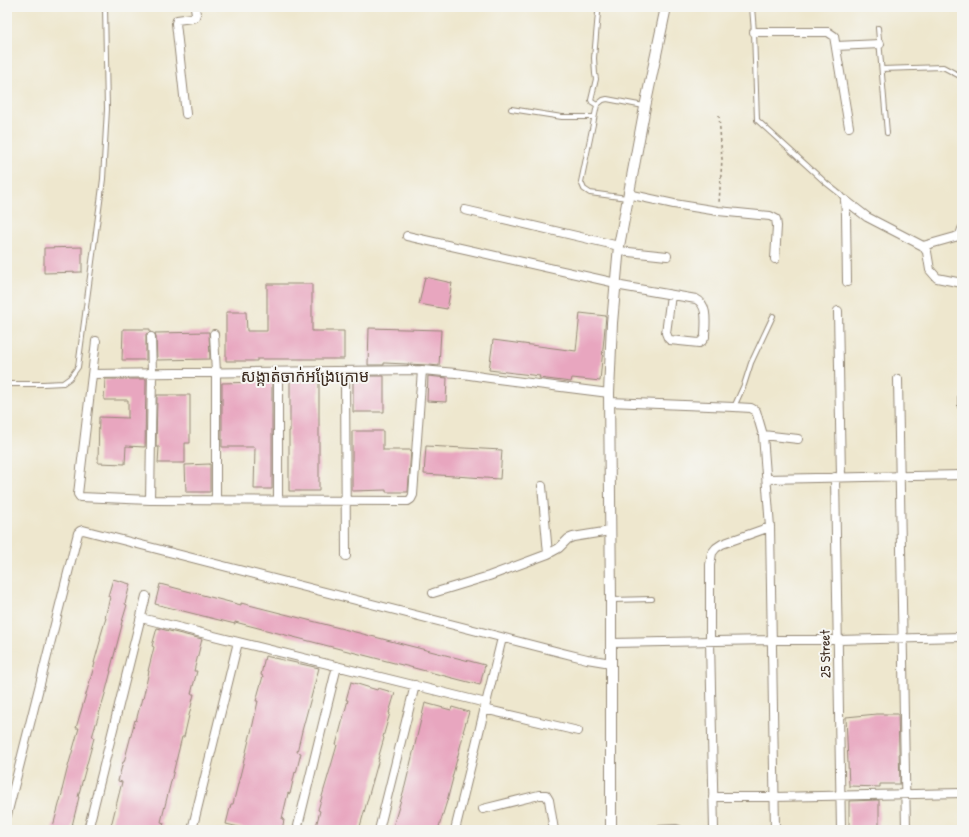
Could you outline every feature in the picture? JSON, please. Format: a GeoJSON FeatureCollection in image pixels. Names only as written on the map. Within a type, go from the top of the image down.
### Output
{"type":"FeatureCollection","features":[{"type":"Feature","properties":{"kind":"street"},"geometry":{"type":"LineString","coordinates":[[186,114],[176,23],[177,20],[192,18],[195,16],[195,7]]}},
{"type":"Feature","properties":{"kind":"street"},"geometry":{"type":"LineString","coordinates":[[611,830],[609,397],[612,323],[619,249],[628,196],[666,7]]}},
{"type":"Feature","properties":{"kind":"street"},"geometry":{"type":"LineString","coordinates":[[754,32],[828,32],[834,36],[850,127]]}},
{"type":"Feature","properties":{"kind":"street"},"geometry":{"type":"LineString","coordinates":[[836,46],[880,44]]}},
{"type":"Feature","properties":{"kind":"street"},"geometry":{"type":"LineString","coordinates":[[628,196],[718,211],[770,216],[776,219],[777,226],[775,259]]}},
{"type":"Feature","properties":{"kind":"street"},"geometry":{"type":"LineString","coordinates":[[845,200],[867,217],[923,246],[927,252],[930,270],[937,278],[962,283]]}},
{"type":"Feature","properties":{"kind":"street"},"geometry":{"type":"LineString","coordinates":[[845,200],[847,282]]}},
{"type":"Feature","properties":{"kind":"street"},"geometry":{"type":"LineString","coordinates":[[465,210],[619,249],[667,256]]}},
{"type":"Feature","properties":{"kind":"street"},"geometry":{"type":"LineString","coordinates":[[923,246],[960,235],[962,229]]}},
{"type":"Feature","properties":{"kind":"street"},"geometry":{"type":"LineString","coordinates":[[407,236],[616,283],[621,286],[696,299],[700,301],[705,310],[705,337],[699,344],[670,340],[668,338],[666,334],[671,295]]}},
{"type":"Feature","properties":{"kind":"street","name":"25 Street"},"geometry":{"type":"LineString","coordinates":[[838,311],[838,640],[841,830]]}},
{"type":"Feature","properties":{"kind":"street"},"geometry":{"type":"LineString","coordinates":[[214,334],[216,372],[216,500]]}},
{"type":"Feature","properties":{"kind":"street"},"geometry":{"type":"LineString","coordinates":[[150,500],[152,373],[151,337]]}},
{"type":"Feature","properties":{"kind":"street"},"geometry":{"type":"LineString","coordinates":[[96,341],[78,494],[80,497],[150,500],[408,501],[413,495],[422,370]]}},
{"type":"Feature","properties":{"kind":"street"},"geometry":{"type":"LineString","coordinates":[[93,374],[422,370],[456,373],[609,397],[751,408],[756,411],[763,435],[770,527],[775,830]]}},
{"type":"Feature","properties":{"kind":"street"},"geometry":{"type":"LineString","coordinates":[[345,371],[346,556]]}},
{"type":"Feature","properties":{"kind":"street"},"geometry":{"type":"LineString","coordinates":[[278,372],[278,500]]}},
{"type":"Feature","properties":{"kind":"street"},"geometry":{"type":"LineString","coordinates":[[898,380],[906,830]]}},
{"type":"Feature","properties":{"kind":"street"},"geometry":{"type":"LineString","coordinates":[[962,388],[962,406]]}},
{"type":"Feature","properties":{"kind":"street"},"geometry":{"type":"LineString","coordinates":[[763,435],[798,439]]}},
{"type":"Feature","properties":{"kind":"street"},"geometry":{"type":"LineString","coordinates":[[767,479],[962,474]]}},
{"type":"Feature","properties":{"kind":"street"},"geometry":{"type":"LineString","coordinates":[[542,486],[548,554]]}},
{"type":"Feature","properties":{"kind":"street"},"geometry":{"type":"LineString","coordinates":[[714,830],[712,797],[710,641],[710,565],[712,552],[722,544],[770,527]]}},
{"type":"Feature","properties":{"kind":"street"},"geometry":{"type":"LineString","coordinates":[[7,815],[78,533],[83,530],[581,658],[611,663]]}},
{"type":"Feature","properties":{"kind":"street"},"geometry":{"type":"LineString","coordinates":[[433,593],[489,576],[548,554],[559,548],[568,539],[610,532]]}},
{"type":"Feature","properties":{"kind":"street"},"geometry":{"type":"LineString","coordinates":[[88,830],[146,596]]}},
{"type":"Feature","properties":{"kind":"street"},"geometry":{"type":"LineString","coordinates":[[141,618],[414,685],[578,731]]}},
{"type":"Feature","properties":{"kind":"street"},"geometry":{"type":"LineString","coordinates":[[611,643],[962,637]]}},
{"type":"Feature","properties":{"kind":"street"},"geometry":{"type":"LineString","coordinates":[[455,830],[502,638]]}},
{"type":"Feature","properties":{"kind":"street"},"geometry":{"type":"LineString","coordinates":[[192,830],[238,642]]}},
{"type":"Feature","properties":{"kind":"street"},"geometry":{"type":"LineString","coordinates":[[297,830],[337,666]]}},
{"type":"Feature","properties":{"kind":"street"},"geometry":{"type":"LineString","coordinates":[[379,830],[414,685]]}},
{"type":"Feature","properties":{"kind":"street"},"geometry":{"type":"LineString","coordinates":[[712,797],[962,793]]}},
{"type":"Feature","properties":{"kind":"street"},"geometry":{"type":"LineString","coordinates":[[483,809],[539,795],[546,795],[549,800],[554,830]]}},
{"type":"Feature","properties":{"kind":"street"},"geometry":{"type":"LineString","coordinates":[[658,830],[676,828],[678,830]]}},
{"type":"Feature","properties":{"kind":"lane"},"geometry":{"type":"LineString","coordinates":[[7,384],[63,383],[70,378],[78,367],[103,179],[107,109],[105,7]]}},
{"type":"Feature","properties":{"kind":"lane"},"geometry":{"type":"LineString","coordinates":[[752,7],[757,120],[845,200]]}},
{"type":"Feature","properties":{"kind":"lane"},"geometry":{"type":"LineString","coordinates":[[597,105],[592,102],[592,100],[596,79],[594,58],[598,12]]}},
{"type":"Feature","properties":{"kind":"lane"},"geometry":{"type":"LineString","coordinates":[[878,28],[886,133]]}},
{"type":"Feature","properties":{"kind":"lane"},"geometry":{"type":"LineString","coordinates":[[882,69],[943,67],[962,76]]}},
{"type":"Feature","properties":{"kind":"lane"},"geometry":{"type":"LineString","coordinates":[[628,196],[590,193],[584,189],[581,182],[597,105],[602,100],[606,99],[645,107]]}},
{"type":"Feature","properties":{"kind":"lane"},"geometry":{"type":"LineString","coordinates":[[511,109],[562,117],[594,117]]}},
{"type":"Feature","properties":{"kind":"lane"},"geometry":{"type":"LineString","coordinates":[[734,407],[744,385],[751,363],[774,316]]}},
{"type":"Feature","properties":{"kind":"lane"},"geometry":{"type":"LineString","coordinates":[[611,600],[652,599]]}},
{"type":"Feature","properties":{"kind":"path"},"geometry":{"type":"LineString","coordinates":[[718,211],[722,159],[719,115]]}},
{"type":"Feature","properties":{"kind":"building"},"geometry":{"type":"Polygon","coordinates":[[[82,247],[82,272],[44,273],[44,248],[82,247]]]}},
{"type":"Feature","properties":{"kind":"building"},"geometry":{"type":"Polygon","coordinates":[[[425,277],[452,283],[447,309],[419,304],[425,277]]]}},
{"type":"Feature","properties":{"kind":"building"},"geometry":{"type":"Polygon","coordinates":[[[267,284],[312,284],[312,331],[344,331],[344,359],[257,359],[257,361],[226,361],[226,312],[246,312],[247,331],[267,331],[267,284]]]}},
{"type":"Feature","properties":{"kind":"building"},"geometry":{"type":"Polygon","coordinates":[[[580,313],[606,316],[600,381],[572,378],[571,382],[539,378],[540,376],[489,370],[493,340],[576,351],[580,313]]]}},
{"type":"Feature","properties":{"kind":"building"},"geometry":{"type":"Polygon","coordinates":[[[369,328],[441,330],[439,366],[384,363],[384,365],[368,365],[369,328]]]}},
{"type":"Feature","properties":{"kind":"building"},"geometry":{"type":"Polygon","coordinates":[[[123,329],[150,329],[150,332],[146,334],[146,360],[122,360],[123,329]]]}},
{"type":"Feature","properties":{"kind":"building"},"geometry":{"type":"Polygon","coordinates":[[[209,332],[210,359],[157,360],[155,333],[209,332]]]}},
{"type":"Feature","properties":{"kind":"building"},"geometry":{"type":"Polygon","coordinates":[[[353,376],[384,376],[384,412],[353,412],[353,376]]]}},
{"type":"Feature","properties":{"kind":"building"},"geometry":{"type":"Polygon","coordinates":[[[428,376],[447,378],[446,402],[427,401],[428,376]]]}},
{"type":"Feature","properties":{"kind":"building"},"geometry":{"type":"Polygon","coordinates":[[[272,377],[272,489],[254,489],[255,447],[222,447],[222,383],[257,382],[257,378],[272,377]]]}},
{"type":"Feature","properties":{"kind":"building"},"geometry":{"type":"Polygon","coordinates":[[[290,377],[319,377],[319,491],[289,491],[290,377]]]}},
{"type":"Feature","properties":{"kind":"building"},"geometry":{"type":"Polygon","coordinates":[[[105,379],[146,379],[145,447],[126,446],[125,464],[98,463],[99,417],[128,418],[128,400],[104,400],[105,379]]]}},
{"type":"Feature","properties":{"kind":"building"},"geometry":{"type":"Polygon","coordinates":[[[157,395],[190,395],[190,443],[185,443],[185,463],[158,463],[159,447],[156,447],[157,395]]]}},
{"type":"Feature","properties":{"kind":"building"},"geometry":{"type":"Polygon","coordinates":[[[352,431],[383,431],[383,450],[411,450],[408,492],[386,492],[386,490],[352,491],[352,431]]]}},
{"type":"Feature","properties":{"kind":"building"},"geometry":{"type":"Polygon","coordinates":[[[426,446],[502,450],[500,479],[424,474],[426,446]]]}},
{"type":"Feature","properties":{"kind":"building"},"geometry":{"type":"Polygon","coordinates":[[[210,464],[210,492],[186,492],[185,465],[210,464]]]}},
{"type":"Feature","properties":{"kind":"building"},"geometry":{"type":"Polygon","coordinates":[[[113,579],[130,584],[125,604],[127,605],[111,671],[92,737],[94,738],[78,797],[71,830],[52,830],[79,728],[76,728],[95,663],[106,618],[110,597],[108,596],[113,579]]]}},
{"type":"Feature","properties":{"kind":"building"},"geometry":{"type":"Polygon","coordinates":[[[160,584],[485,665],[480,685],[235,622],[235,624],[155,604],[160,584]]]}},
{"type":"Feature","properties":{"kind":"building"},"geometry":{"type":"Polygon","coordinates":[[[157,628],[202,639],[194,671],[197,671],[191,694],[194,694],[161,822],[164,823],[162,830],[110,830],[122,782],[118,781],[135,720],[136,721],[142,698],[143,699],[154,647],[152,646],[157,628]]]}},
{"type":"Feature","properties":{"kind":"building"},"geometry":{"type":"Polygon","coordinates":[[[265,656],[319,668],[297,752],[301,753],[290,794],[288,793],[282,819],[284,820],[282,830],[252,830],[226,824],[231,804],[233,804],[253,724],[258,701],[256,701],[263,676],[261,675],[265,656]]]}},
{"type":"Feature","properties":{"kind":"building"},"geometry":{"type":"Polygon","coordinates":[[[351,682],[377,690],[378,688],[395,693],[383,737],[379,759],[359,830],[315,830],[320,811],[318,810],[337,745],[351,682]]]}},
{"type":"Feature","properties":{"kind":"building"},"geometry":{"type":"Polygon","coordinates":[[[425,703],[451,710],[452,707],[469,712],[453,778],[438,830],[392,830],[405,786],[425,703]]]}},
{"type":"Feature","properties":{"kind":"building"},"geometry":{"type":"Polygon","coordinates":[[[877,714],[898,714],[900,784],[880,784],[880,787],[849,786],[846,717],[877,714]]]}},
{"type":"Feature","properties":{"kind":"building"},"geometry":{"type":"Polygon","coordinates":[[[879,800],[879,830],[849,830],[849,801],[879,800]]]}},
{"type":"Feature","properties":{"kind":"district","name":"សង្កាត់ចាក់អង្រែក្រោម"},"geometry":{"type":"Point","coordinates":[305,376]}}]}
